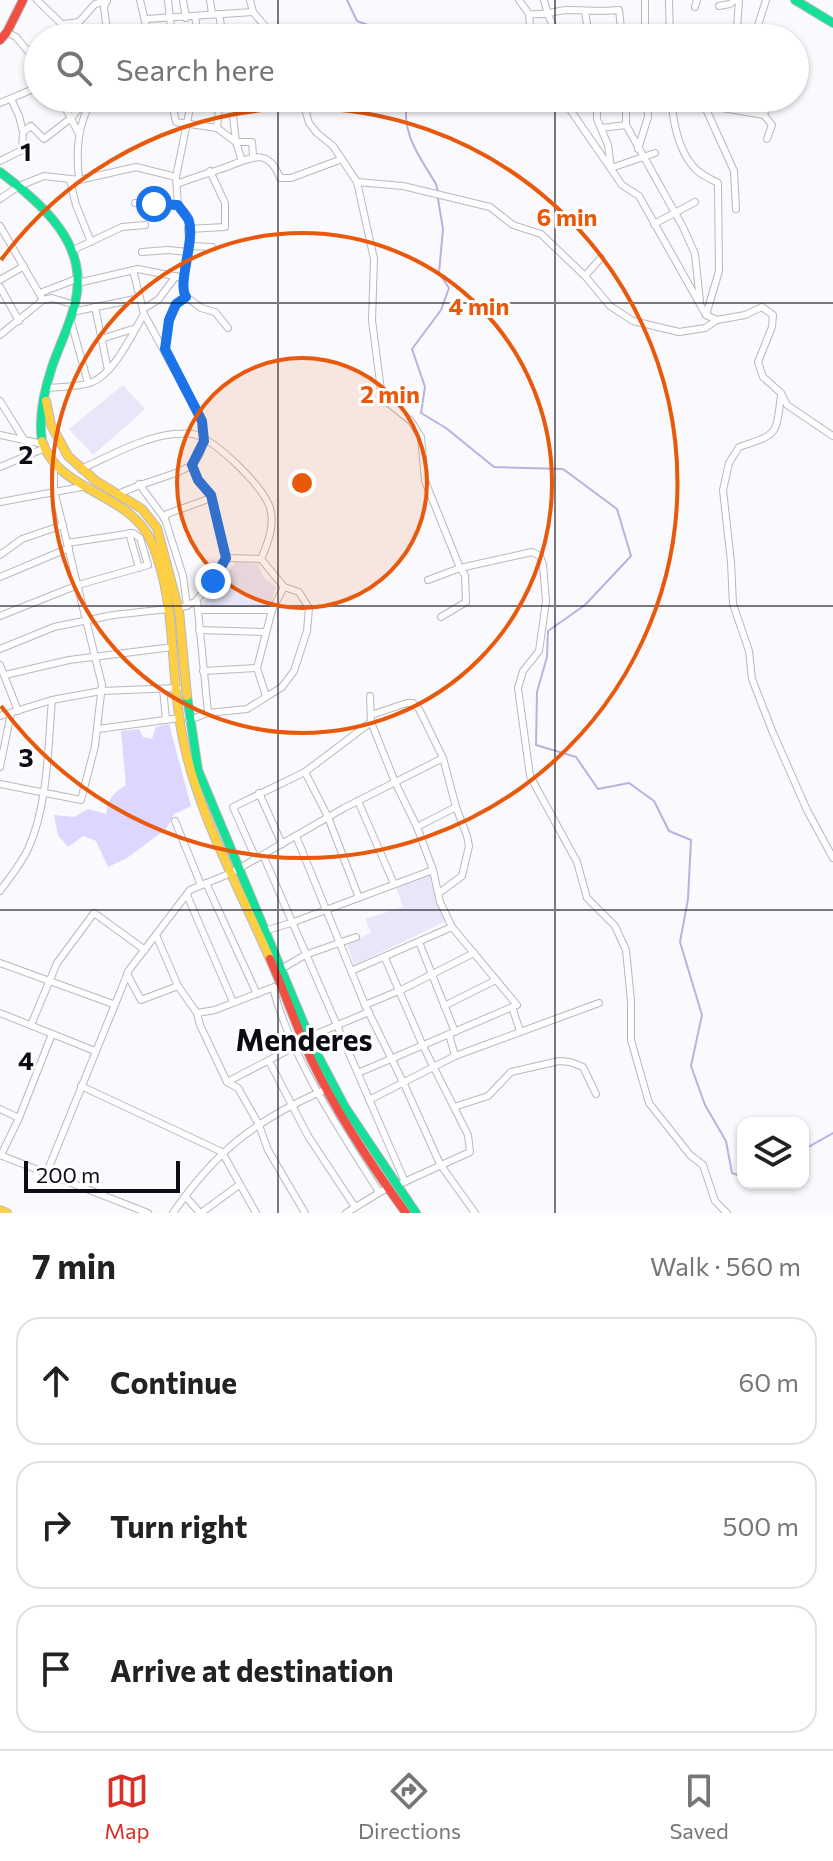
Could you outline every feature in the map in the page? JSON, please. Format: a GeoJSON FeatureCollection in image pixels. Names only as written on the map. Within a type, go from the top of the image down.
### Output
{"type":"FeatureCollection","features":[{"type":"Feature","properties":{"kind":"main road"},"geometry":{"type":"LineString","coordinates":[[0,40],[23,0]]}},
{"type":"Feature","properties":{"kind":"main road"},"geometry":{"type":"LineString","coordinates":[[795,0],[833,23]]}},
{"type":"Feature","properties":{"kind":"main road"},"geometry":{"type":"LineString","coordinates":[[0,172],[55,220],[69,238],[73,250],[78,281],[72,311],[41,409],[41,433],[45,446],[54,462],[122,505],[139,520],[151,540],[168,609],[184,719],[198,770],[277,986],[387,1188],[416,1213]]}},
{"type":"Feature","properties":{"kind":"main road"},"geometry":{"type":"LineString","coordinates":[[46,386],[51,428],[59,445],[96,481],[121,493],[147,515],[162,539],[183,607],[184,719]]}},
{"type":"Feature","properties":{"kind":"main road"},"geometry":{"type":"LineString","coordinates":[[234,871],[281,969],[322,1091],[406,1213]]}},
{"type":"Feature","properties":{"kind":"main road"},"geometry":{"type":"LineString","coordinates":[[0,1210],[7,1213]]}},
{"type":"Feature","properties":{"kind":"street"},"geometry":{"type":"LineString","coordinates":[[13,0],[18,9]]}},
{"type":"Feature","properties":{"kind":"street"},"geometry":{"type":"LineString","coordinates":[[37,0],[63,24],[79,22],[95,4],[107,0]]}},
{"type":"Feature","properties":{"kind":"street"},"geometry":{"type":"LineString","coordinates":[[106,24],[104,7],[107,0]]}},
{"type":"Feature","properties":{"kind":"street"},"geometry":{"type":"LineString","coordinates":[[140,0],[147,24]]}},
{"type":"Feature","properties":{"kind":"street"},"geometry":{"type":"LineString","coordinates":[[168,0],[170,24]]}},
{"type":"Feature","properties":{"kind":"street"},"geometry":{"type":"LineString","coordinates":[[183,0],[186,18]]}},
{"type":"Feature","properties":{"kind":"street"},"geometry":{"type":"LineString","coordinates":[[210,0],[219,24]]}},
{"type":"Feature","properties":{"kind":"street"},"geometry":{"type":"LineString","coordinates":[[250,0],[253,12],[263,24]]}},
{"type":"Feature","properties":{"kind":"street"},"geometry":{"type":"LineString","coordinates":[[519,0],[529,14],[530,24]]}},
{"type":"Feature","properties":{"kind":"street"},"geometry":{"type":"LineString","coordinates":[[544,0],[552,24]]}},
{"type":"Feature","properties":{"kind":"street"},"geometry":{"type":"LineString","coordinates":[[569,10],[571,0]]}},
{"type":"Feature","properties":{"kind":"street"},"geometry":{"type":"LineString","coordinates":[[605,0],[605,11]]}},
{"type":"Feature","properties":{"kind":"street"},"geometry":{"type":"LineString","coordinates":[[645,0],[645,24]]}},
{"type":"Feature","properties":{"kind":"street"},"geometry":{"type":"LineString","coordinates":[[669,0],[670,24]]}},
{"type":"Feature","properties":{"kind":"street"},"geometry":{"type":"LineString","coordinates":[[719,6],[737,0],[737,24]]}},
{"type":"Feature","properties":{"kind":"street"},"geometry":{"type":"LineString","coordinates":[[758,24],[766,0]]}},
{"type":"Feature","properties":{"kind":"street"},"geometry":{"type":"LineString","coordinates":[[529,14],[619,10],[621,24]]}},
{"type":"Feature","properties":{"kind":"street"},"geometry":{"type":"LineString","coordinates":[[585,11],[587,24]]}},
{"type":"Feature","properties":{"kind":"street"},"geometry":{"type":"LineString","coordinates":[[146,19],[253,12]]}},
{"type":"Feature","properties":{"kind":"street"},"geometry":{"type":"LineString","coordinates":[[195,16],[196,24]]}},
{"type":"Feature","properties":{"kind":"street"},"geometry":{"type":"LineString","coordinates":[[7,32],[24,46]]}},
{"type":"Feature","properties":{"kind":"street"},"geometry":{"type":"LineString","coordinates":[[0,103],[24,93]]}},
{"type":"Feature","properties":{"kind":"street"},"geometry":{"type":"LineString","coordinates":[[0,161],[22,150],[23,132],[11,99]]}},
{"type":"Feature","properties":{"kind":"street"},"geometry":{"type":"LineString","coordinates":[[68,112],[80,135]]}},
{"type":"Feature","properties":{"kind":"street"},"geometry":{"type":"LineString","coordinates":[[23,132],[31,126],[44,139],[76,112]]}},
{"type":"Feature","properties":{"kind":"street"},"geometry":{"type":"LineString","coordinates":[[79,180],[76,146],[86,112]]}},
{"type":"Feature","properties":{"kind":"street"},"geometry":{"type":"LineString","coordinates":[[174,112],[176,122],[217,128],[236,142],[252,142],[253,155]]}},
{"type":"Feature","properties":{"kind":"street"},"geometry":{"type":"LineString","coordinates":[[46,386],[88,383],[108,370],[137,328],[143,311],[180,277],[189,249],[190,223],[178,205],[177,180],[188,112]]}},
{"type":"Feature","properties":{"kind":"street"},"geometry":{"type":"LineString","coordinates":[[217,128],[219,112]]}},
{"type":"Feature","properties":{"kind":"street"},"geometry":{"type":"LineString","coordinates":[[233,112],[242,161]]}},
{"type":"Feature","properties":{"kind":"street"},"geometry":{"type":"LineString","coordinates":[[306,112],[309,123],[333,146],[357,182],[374,259],[372,320],[382,398],[411,421],[421,437],[425,481],[465,575],[466,602],[441,617]]}},
{"type":"Feature","properties":{"kind":"street"},"geometry":{"type":"LineString","coordinates":[[572,112],[622,185],[639,196],[706,315],[717,320]]}},
{"type":"Feature","properties":{"kind":"street"},"geometry":{"type":"LineString","coordinates":[[597,112],[608,145],[611,168]]}},
{"type":"Feature","properties":{"kind":"street"},"geometry":{"type":"LineString","coordinates":[[626,112],[626,125],[676,213],[695,254],[700,305]]}},
{"type":"Feature","properties":{"kind":"street"},"geometry":{"type":"LineString","coordinates":[[638,149],[648,112]]}},
{"type":"Feature","properties":{"kind":"street"},"geometry":{"type":"LineString","coordinates":[[672,112],[691,165],[718,183],[719,271],[706,315]]}},
{"type":"Feature","properties":{"kind":"street"},"geometry":{"type":"LineString","coordinates":[[707,112],[734,171],[736,209]]}},
{"type":"Feature","properties":{"kind":"street"},"geometry":{"type":"LineString","coordinates":[[747,112],[764,115],[772,125],[767,139]]}},
{"type":"Feature","properties":{"kind":"street"},"geometry":{"type":"LineString","coordinates":[[601,128],[626,125]]}},
{"type":"Feature","properties":{"kind":"street"},"geometry":{"type":"LineString","coordinates":[[611,168],[655,153]]}},
{"type":"Feature","properties":{"kind":"street"},"geometry":{"type":"LineString","coordinates":[[0,199],[19,186],[44,176],[57,176],[70,181],[136,167],[177,180],[253,155],[267,160],[276,168],[280,178],[291,178],[342,159]]}},
{"type":"Feature","properties":{"kind":"street"},"geometry":{"type":"LineString","coordinates":[[188,229],[225,227],[225,203],[210,171]]}},
{"type":"Feature","properties":{"kind":"street"},"geometry":{"type":"LineString","coordinates":[[70,181],[91,242]]}},
{"type":"Feature","properties":{"kind":"street"},"geometry":{"type":"LineString","coordinates":[[357,182],[403,186],[490,207],[513,225],[541,234],[585,276],[610,306],[633,321],[679,332],[705,328],[717,320],[745,315],[762,307],[773,315],[772,327],[758,362],[763,377],[781,393],[787,405],[833,436]]}},
{"type":"Feature","properties":{"kind":"street"},"geometry":{"type":"LineString","coordinates":[[654,224],[695,202]]}},
{"type":"Feature","properties":{"kind":"street"},"geometry":{"type":"LineString","coordinates":[[135,203],[178,205]]}},
{"type":"Feature","properties":{"kind":"street"},"geometry":{"type":"LineString","coordinates":[[73,250],[122,227],[145,225]]}},
{"type":"Feature","properties":{"kind":"street"},"geometry":{"type":"LineString","coordinates":[[1,231],[42,297]]}},
{"type":"Feature","properties":{"kind":"street"},"geometry":{"type":"LineString","coordinates":[[142,252],[212,247]]}},
{"type":"Feature","properties":{"kind":"street"},"geometry":{"type":"LineString","coordinates":[[585,276],[601,258]]}},
{"type":"Feature","properties":{"kind":"street"},"geometry":{"type":"LineString","coordinates":[[0,280],[24,266]]}},
{"type":"Feature","properties":{"kind":"street"},"geometry":{"type":"LineString","coordinates":[[0,335],[42,297],[78,281],[133,270],[180,277]]}},
{"type":"Feature","properties":{"kind":"street"},"geometry":{"type":"LineString","coordinates":[[121,493],[192,465],[204,441],[202,421],[143,311],[133,270]]}},
{"type":"Feature","properties":{"kind":"street"},"geometry":{"type":"LineString","coordinates":[[180,277],[186,297],[201,308],[215,312],[228,328]]}},
{"type":"Feature","properties":{"kind":"street"},"geometry":{"type":"LineString","coordinates":[[0,287],[19,321]]}},
{"type":"Feature","properties":{"kind":"street"},"geometry":{"type":"LineString","coordinates":[[42,297],[52,298],[72,311],[140,298]]}},
{"type":"Feature","properties":{"kind":"street"},"geometry":{"type":"LineString","coordinates":[[165,349],[169,320],[176,304],[186,297]]}},
{"type":"Feature","properties":{"kind":"street"},"geometry":{"type":"LineString","coordinates":[[95,307],[108,370]]}},
{"type":"Feature","properties":{"kind":"street"},"geometry":{"type":"LineString","coordinates":[[72,311],[88,383]]}},
{"type":"Feature","properties":{"kind":"street"},"geometry":{"type":"LineString","coordinates":[[101,339],[137,328]]}},
{"type":"Feature","properties":{"kind":"street"},"geometry":{"type":"LineString","coordinates":[[781,393],[777,427],[770,437],[739,447],[729,463],[723,490],[733,604],[749,651],[752,679],[773,733],[807,810],[833,858]]}},
{"type":"Feature","properties":{"kind":"street"},"geometry":{"type":"LineString","coordinates":[[0,401],[23,438]]}},
{"type":"Feature","properties":{"kind":"street"},"geometry":{"type":"LineString","coordinates":[[81,469],[135,445],[172,434],[194,434],[249,475],[270,507],[271,534],[261,559]]}},
{"type":"Feature","properties":{"kind":"street"},"geometry":{"type":"LineString","coordinates":[[0,435],[23,438],[45,446]]}},
{"type":"Feature","properties":{"kind":"street"},"geometry":{"type":"LineString","coordinates":[[0,467],[45,446]]}},
{"type":"Feature","properties":{"kind":"street"},"geometry":{"type":"LineString","coordinates":[[0,784],[81,800],[98,729],[101,691],[87,620],[54,490],[54,462]]}},
{"type":"Feature","properties":{"kind":"street"},"geometry":{"type":"LineString","coordinates":[[139,484],[165,519],[183,576],[183,607],[197,600],[220,572],[226,558],[211,498],[192,465]]}},
{"type":"Feature","properties":{"kind":"street"},"geometry":{"type":"LineString","coordinates":[[0,502],[88,486]]}},
{"type":"Feature","properties":{"kind":"street"},"geometry":{"type":"LineString","coordinates":[[157,528],[167,514],[211,498]]}},
{"type":"Feature","properties":{"kind":"street"},"geometry":{"type":"LineString","coordinates":[[0,555],[22,539],[63,525]]}},
{"type":"Feature","properties":{"kind":"street"},"geometry":{"type":"LineString","coordinates":[[0,577],[68,546],[129,533],[140,538],[148,565],[78,585],[0,616]]}},
{"type":"Feature","properties":{"kind":"street"},"geometry":{"type":"LineString","coordinates":[[428,580],[460,568],[532,552],[540,556],[546,601],[543,633],[539,651],[523,671],[518,688],[530,776],[577,862],[587,898],[615,926],[626,950],[631,987],[631,1040],[649,1103],[690,1155],[703,1165],[715,1201],[727,1213]]}},
{"type":"Feature","properties":{"kind":"street"},"geometry":{"type":"LineString","coordinates":[[98,729],[247,709],[282,687],[294,671],[307,631],[307,603],[299,592],[284,587],[261,559],[226,558]]}},
{"type":"Feature","properties":{"kind":"street"},"geometry":{"type":"LineString","coordinates":[[266,696],[257,668],[272,610],[284,587]]}},
{"type":"Feature","properties":{"kind":"street"},"geometry":{"type":"LineString","coordinates":[[197,600],[208,713]]}},
{"type":"Feature","properties":{"kind":"street"},"geometry":{"type":"LineString","coordinates":[[0,649],[54,627],[168,609]]}},
{"type":"Feature","properties":{"kind":"street"},"geometry":{"type":"LineString","coordinates":[[198,610],[272,610]]}},
{"type":"Feature","properties":{"kind":"street"},"geometry":{"type":"LineString","coordinates":[[199,630],[266,632]]}},
{"type":"Feature","properties":{"kind":"street"},"geometry":{"type":"LineString","coordinates":[[5,675],[95,656],[173,647]]}},
{"type":"Feature","properties":{"kind":"street"},"geometry":{"type":"LineString","coordinates":[[0,665],[15,712],[0,767]]}},
{"type":"Feature","properties":{"kind":"street"},"geometry":{"type":"LineString","coordinates":[[203,671],[257,668]]}},
{"type":"Feature","properties":{"kind":"street"},"geometry":{"type":"LineString","coordinates":[[0,716],[52,700],[101,691],[178,688]]}},
{"type":"Feature","properties":{"kind":"street"},"geometry":{"type":"LineString","coordinates":[[163,689],[166,719]]}},
{"type":"Feature","properties":{"kind":"street"},"geometry":{"type":"LineString","coordinates":[[358,1073],[517,1005],[452,927],[417,827],[395,782],[371,718],[370,696]]}},
{"type":"Feature","properties":{"kind":"street"},"geometry":{"type":"LineString","coordinates":[[0,891],[20,865],[30,845],[43,794],[52,700]]}},
{"type":"Feature","properties":{"kind":"street"},"geometry":{"type":"LineString","coordinates":[[405,1182],[291,923],[233,807],[305,772],[371,718],[413,703],[443,758],[467,836],[468,858],[462,876],[439,893]]}},
{"type":"Feature","properties":{"kind":"street"},"geometry":{"type":"LineString","coordinates":[[47,1172],[127,974],[190,890],[234,871],[328,817],[443,758]]}},
{"type":"Feature","properties":{"kind":"street"},"geometry":{"type":"LineString","coordinates":[[305,772],[328,817],[359,898]]}},
{"type":"Feature","properties":{"kind":"street"},"geometry":{"type":"LineString","coordinates":[[259,793],[282,844]]}},
{"type":"Feature","properties":{"kind":"street"},"geometry":{"type":"LineString","coordinates":[[358,801],[394,884]]}},
{"type":"Feature","properties":{"kind":"street"},"geometry":{"type":"LineString","coordinates":[[417,827],[456,807]]}},
{"type":"Feature","properties":{"kind":"street"},"geometry":{"type":"LineString","coordinates":[[175,821],[257,994]]}},
{"type":"Feature","properties":{"kind":"street"},"geometry":{"type":"LineString","coordinates":[[296,836],[365,1005],[440,1164],[475,1213]]}},
{"type":"Feature","properties":{"kind":"street"},"geometry":{"type":"LineString","coordinates":[[264,931],[433,870]]}},
{"type":"Feature","properties":{"kind":"street"},"geometry":{"type":"LineString","coordinates":[[187,895],[233,1002]]}},
{"type":"Feature","properties":{"kind":"street"},"geometry":{"type":"LineString","coordinates":[[31,1025],[57,963],[94,913],[145,950]]}},
{"type":"Feature","properties":{"kind":"street"},"geometry":{"type":"LineString","coordinates":[[351,971],[452,927]]}},
{"type":"Feature","properties":{"kind":"street"},"geometry":{"type":"LineString","coordinates":[[156,935],[178,986],[197,1013],[227,1082],[238,1088],[259,1125],[268,1150],[305,1213]]}},
{"type":"Feature","properties":{"kind":"street"},"geometry":{"type":"LineString","coordinates":[[281,969],[305,955],[356,937]]}},
{"type":"Feature","properties":{"kind":"street"},"geometry":{"type":"LineString","coordinates":[[419,942],[444,1006],[455,1056]]}},
{"type":"Feature","properties":{"kind":"street"},"geometry":{"type":"LineString","coordinates":[[365,1005],[474,953]]}},
{"type":"Feature","properties":{"kind":"street"},"geometry":{"type":"LineString","coordinates":[[346,1213],[387,1188],[470,1152],[468,1135],[423,1046],[385,958]]}},
{"type":"Feature","properties":{"kind":"street"},"geometry":{"type":"LineString","coordinates":[[0,963],[113,1004]]}},
{"type":"Feature","properties":{"kind":"street"},"geometry":{"type":"LineString","coordinates":[[127,974],[141,1000],[178,986]]}},
{"type":"Feature","properties":{"kind":"street"},"geometry":{"type":"LineString","coordinates":[[444,1006],[496,980]]}},
{"type":"Feature","properties":{"kind":"street"},"geometry":{"type":"LineString","coordinates":[[173,1213],[222,1152],[259,1125],[322,1091],[296,1046],[277,986],[197,1013]]}},
{"type":"Feature","properties":{"kind":"street"},"geometry":{"type":"LineString","coordinates":[[369,1100],[455,1056],[599,1003]]}},
{"type":"Feature","properties":{"kind":"street"},"geometry":{"type":"LineString","coordinates":[[512,1007],[520,1031]]}},
{"type":"Feature","properties":{"kind":"street"},"geometry":{"type":"LineString","coordinates":[[227,1082],[307,1039],[369,1012]]}},
{"type":"Feature","properties":{"kind":"street"},"geometry":{"type":"LineString","coordinates":[[0,1013],[95,1051]]}},
{"type":"Feature","properties":{"kind":"street"},"geometry":{"type":"LineString","coordinates":[[52,1034],[19,1118],[0,1155],[148,1213]]}},
{"type":"Feature","properties":{"kind":"street"},"geometry":{"type":"LineString","coordinates":[[269,1061],[308,1136],[355,1207]]}},
{"type":"Feature","properties":{"kind":"street"},"geometry":{"type":"LineString","coordinates":[[454,1107],[488,1096],[511,1072],[559,1061],[583,1067],[596,1094]]}},
{"type":"Feature","properties":{"kind":"street"},"geometry":{"type":"LineString","coordinates":[[81,1086],[222,1152],[256,1213]]}},
{"type":"Feature","properties":{"kind":"street"},"geometry":{"type":"LineString","coordinates":[[0,1109],[19,1118]]}},
{"type":"Feature","properties":{"kind":"street"},"geometry":{"type":"LineString","coordinates":[[185,1196],[201,1213],[239,1185]]}},
{"type":"Feature","properties":{"kind":"shaded area"},"geometry":{"type":"Polygon","coordinates":[[[123,385],[145,409],[93,455],[69,429],[123,385]]]}},
{"type":"Feature","properties":{"kind":"shaded area"},"geometry":{"type":"Polygon","coordinates":[[[236,562],[258,564],[264,578],[276,587],[269,609],[201,605],[236,562]]]}},
{"type":"Feature","properties":{"kind":"shaded area"},"geometry":{"type":"Polygon","coordinates":[[[169,724],[191,806],[174,814],[166,829],[127,858],[108,867],[96,841],[83,836],[68,847],[58,835],[54,815],[74,817],[88,809],[106,814],[112,797],[126,785],[121,731],[139,729],[143,737],[152,739],[156,727],[169,724]]]}},
{"type":"Feature","properties":{"kind":"shaded area"},"geometry":{"type":"Polygon","coordinates":[[[430,875],[451,919],[354,965],[347,945],[371,932],[365,919],[403,907],[396,887],[430,875]]]}},
{"type":"Feature","properties":{"kind":"waterway"},"geometry":{"type":"LineString","coordinates":[[347,0],[357,21],[365,24]]}},
{"type":"Feature","properties":{"kind":"waterway"},"geometry":{"type":"LineString","coordinates":[[406,112],[409,133],[438,192]]}},
{"type":"Feature","properties":{"kind":"waterway"},"geometry":{"type":"LineString","coordinates":[[438,199],[443,229],[439,273],[449,288],[441,310],[412,349],[425,387],[421,413],[446,428],[494,467],[563,469],[617,509],[631,556],[585,605],[548,631],[547,657],[537,692],[536,745],[576,757],[598,789],[629,783],[654,801],[669,831],[691,840],[688,899],[680,942],[702,1015],[691,1066],[705,1105],[726,1141],[732,1173],[737,1175]]}},
{"type":"Feature","properties":{"kind":"waterway"},"geometry":{"type":"LineString","coordinates":[[809,1147],[833,1133]]}},
{"type":"Feature","properties":{"kind":"traffic: fast"},"geometry":{"type":"LineString","coordinates":[[795,0],[833,23]]}},
{"type":"Feature","properties":{"kind":"traffic: fast"},"geometry":{"type":"LineString","coordinates":[[0,172],[32,198],[59,227],[76,262],[78,282],[75,303],[44,394],[42,441]]}},
{"type":"Feature","properties":{"kind":"traffic: fast"},"geometry":{"type":"LineString","coordinates":[[187,696],[198,770],[314,1048],[345,1107],[416,1213]]}},
{"type":"Feature","properties":{"kind":"traffic: slow"},"geometry":{"type":"LineString","coordinates":[[46,401],[51,425],[68,456],[96,481],[142,509],[157,528],[179,611],[187,696]]}},
{"type":"Feature","properties":{"kind":"traffic: slow"},"geometry":{"type":"LineString","coordinates":[[42,441],[50,458],[63,471],[127,512],[141,525],[151,541],[165,589],[179,714],[190,768],[209,824],[270,959]]}},
{"type":"Feature","properties":{"kind":"traffic: slow"},"geometry":{"type":"LineString","coordinates":[[0,1210],[7,1213]]}},
{"type":"Feature","properties":{"kind":"traffic: jam"},"geometry":{"type":"LineString","coordinates":[[0,40],[23,0]]}},
{"type":"Feature","properties":{"kind":"traffic: jam"},"geometry":{"type":"LineString","coordinates":[[270,959],[322,1081],[380,1177],[406,1213]]}},
{"type":"Feature","properties":{"kind":"district","name":"Menderes"},"geometry":{"type":"Point","coordinates":[304,1041]}},
{"type":"Feature","properties":{"kind":"route"},"geometry":{"type":"LineString","coordinates":[[154,204],[178,205],[190,223],[188,265],[182,290],[186,297],[176,304],[169,320],[165,349],[202,421],[205,434],[192,465],[198,480],[211,495],[226,558],[213,581]]}}]}
